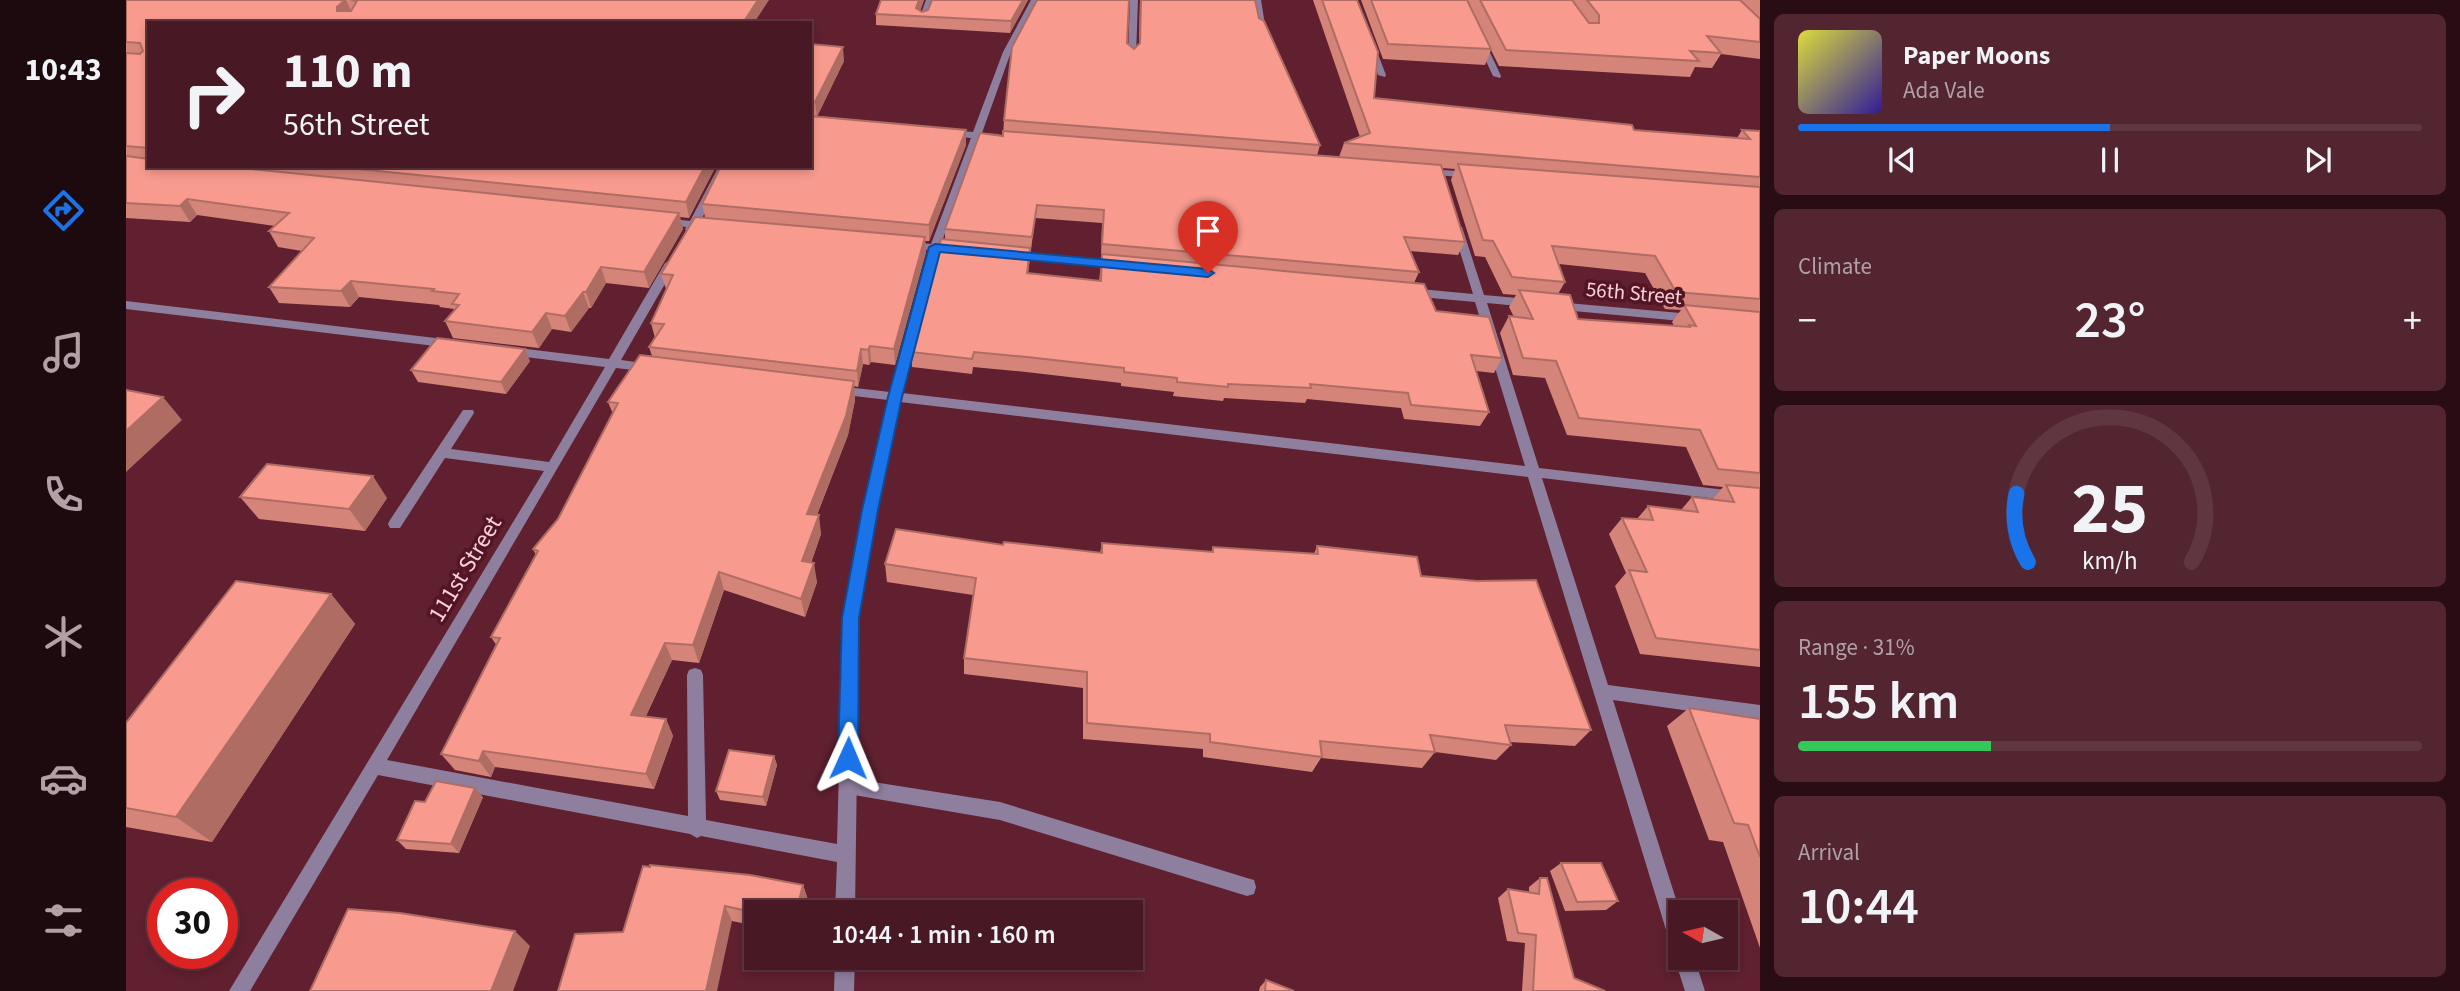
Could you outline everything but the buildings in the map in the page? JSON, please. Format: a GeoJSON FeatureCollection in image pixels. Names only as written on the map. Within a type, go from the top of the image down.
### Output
{"type":"FeatureCollection","features":[{"type":"Feature","properties":{"kind":"street"},"geometry":{"type":"LineString","coordinates":[[923,19],[930,0]]}},
{"type":"Feature","properties":{"kind":"street"},"geometry":{"type":"LineString","coordinates":[[845,900],[850,618],[870,510],[895,397],[935,247],[1007,52],[1035,0]]}},
{"type":"Feature","properties":{"kind":"street"},"geometry":{"type":"LineString","coordinates":[[1132,55],[1134,0]]}},
{"type":"Feature","properties":{"kind":"street"},"geometry":{"type":"LineString","coordinates":[[1257,0],[1263,29]]}},
{"type":"Feature","properties":{"kind":"street"},"geometry":{"type":"LineString","coordinates":[[1368,38],[1382,75]]}},
{"type":"Feature","properties":{"kind":"street"},"geometry":{"type":"LineString","coordinates":[[1479,38],[1497,76]]}},
{"type":"Feature","properties":{"kind":"street"},"geometry":{"type":"LineString","coordinates":[[935,132],[1004,137]]}},
{"type":"Feature","properties":{"kind":"street","name":"111st Street"},"geometry":{"type":"LineString","coordinates":[[239,991],[553,467],[611,363],[694,225],[723,168]]}},
{"type":"Feature","properties":{"kind":"street"},"geometry":{"type":"LineString","coordinates":[[1413,171],[1443,179],[1482,176]]}},
{"type":"Feature","properties":{"kind":"street"},"geometry":{"type":"LineString","coordinates":[[1452,211],[1668,904]]}},
{"type":"Feature","properties":{"kind":"street"},"geometry":{"type":"LineString","coordinates":[[652,220],[720,227]]}},
{"type":"Feature","properties":{"kind":"street"},"geometry":{"type":"LineString","coordinates":[[895,244],[976,251]]}},
{"type":"Feature","properties":{"kind":"street"},"geometry":{"type":"LineString","coordinates":[[1003,254],[1126,265]]}},
{"type":"Feature","properties":{"kind":"street","name":"56th Street"},"geometry":{"type":"LineString","coordinates":[[1398,291],[1707,319]]}},
{"type":"Feature","properties":{"kind":"street"},"geometry":{"type":"LineString","coordinates":[[126,305],[459,345]]}},
{"type":"Feature","properties":{"kind":"street"},"geometry":{"type":"LineString","coordinates":[[500,350],[663,369]]}},
{"type":"Feature","properties":{"kind":"street"},"geometry":{"type":"LineString","coordinates":[[818,388],[1535,475],[1760,499]]}},
{"type":"Feature","properties":{"kind":"street"},"geometry":{"type":"LineString","coordinates":[[395,524],[468,413]]}},
{"type":"Feature","properties":{"kind":"street"},"geometry":{"type":"LineString","coordinates":[[443,453],[553,467]]}},
{"type":"Feature","properties":{"kind":"street"},"geometry":{"type":"LineString","coordinates":[[695,674],[697,829]]}},
{"type":"Feature","properties":{"kind":"street"},"geometry":{"type":"LineString","coordinates":[[1602,691],[1760,713]]}},
{"type":"Feature","properties":{"kind":"street"},"geometry":{"type":"LineString","coordinates":[[374,766],[846,855]]}},
{"type":"Feature","properties":{"kind":"street"},"geometry":{"type":"LineString","coordinates":[[848,786],[1000,811],[1247,887]]}},
{"type":"Feature","properties":{"kind":"street"},"geometry":{"type":"LineString","coordinates":[[844,991],[845,970]]}},
{"type":"Feature","properties":{"kind":"street"},"geometry":{"type":"LineString","coordinates":[[1689,970],[1695,991]]}},
{"type":"Feature","properties":{"kind":"route"},"geometry":{"type":"LineString","coordinates":[[848,758],[850,618],[895,397],[935,247],[1208,273]]}}]}
